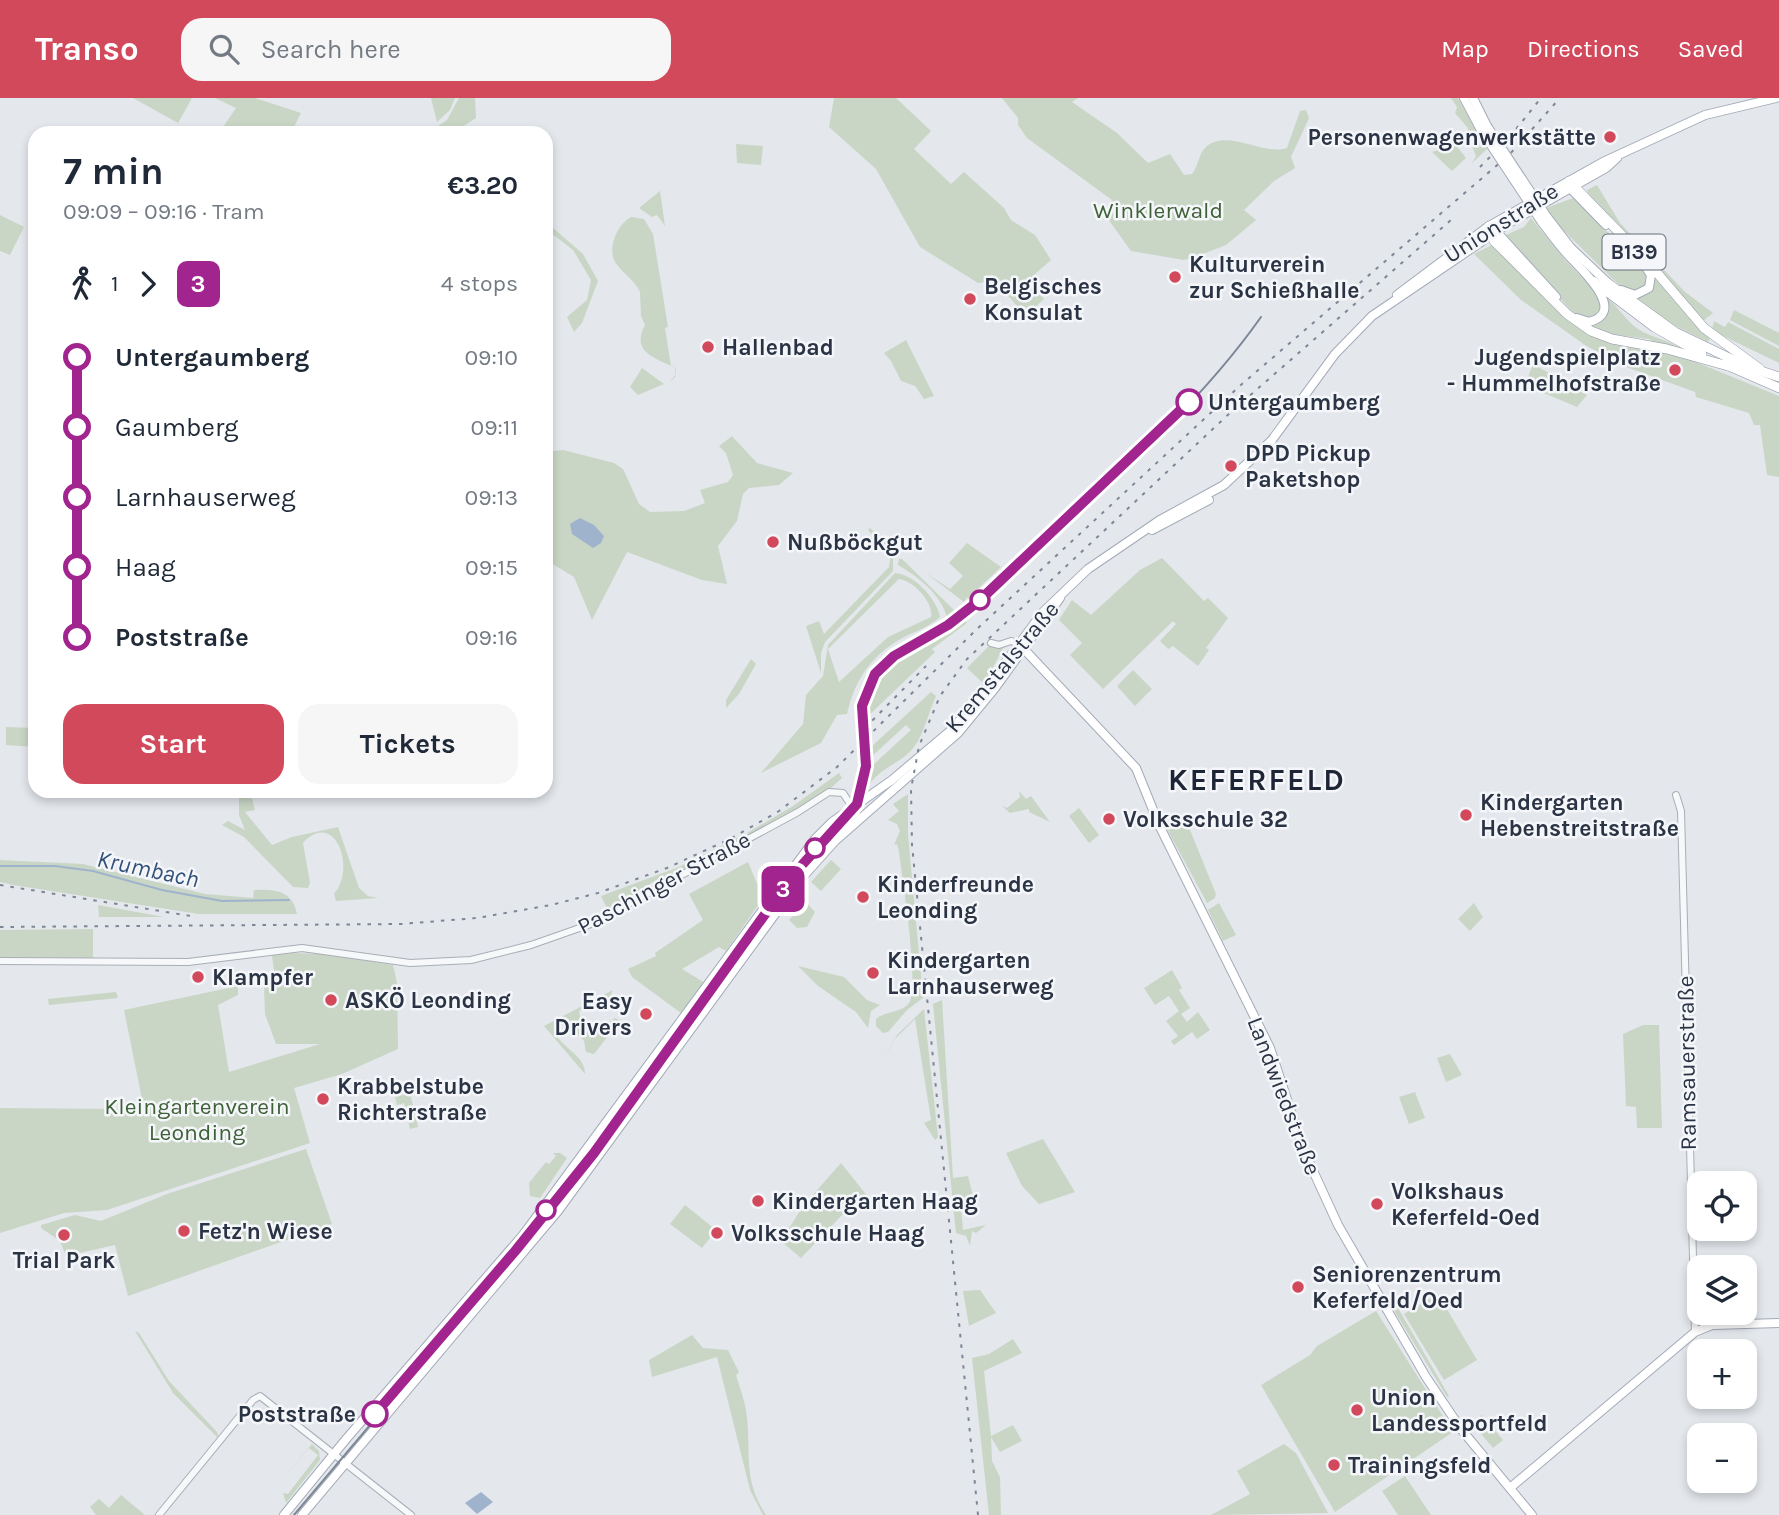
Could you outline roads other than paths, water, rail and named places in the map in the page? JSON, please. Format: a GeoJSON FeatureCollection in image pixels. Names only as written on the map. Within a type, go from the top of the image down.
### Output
{"type":"FeatureCollection","features":[{"type":"Feature","properties":{"kind":"highway"},"geometry":{"type":"LineString","coordinates":[[1572,185],[1704,328],[1760,369]]}},
{"type":"Feature","properties":{"kind":"highway"},"geometry":{"type":"LineString","coordinates":[[1492,231],[1567,314],[1591,331],[1612,339],[1667,349],[1728,366]]}},
{"type":"Feature","properties":{"kind":"highway"},"geometry":{"type":"LineString","coordinates":[[1593,281],[1654,327],[1728,366],[1779,388]]}},
{"type":"Feature","properties":{"kind":"highway"},"geometry":{"type":"LineString","coordinates":[[1606,282],[1675,332],[1746,366],[1779,377]]}},
{"type":"Feature","properties":{"kind":"main road","name":"B139"},"geometry":{"type":"LineString","coordinates":[[1464,98],[1544,219],[1593,281],[1604,309],[1598,319],[1586,322],[1567,310],[1492,231]]}},
{"type":"Feature","properties":{"kind":"main road","name":"B139"},"geometry":{"type":"LineString","coordinates":[[1473,98],[1484,128]]}},
{"type":"Feature","properties":{"kind":"main road","name":"Unionstraße"},"geometry":{"type":"LineString","coordinates":[[1061,596],[1088,569],[1140,534],[1174,520],[1227,489],[1250,468],[1346,340],[1392,300],[1492,231],[1665,132],[1705,115],[1776,98]]}},
{"type":"Feature","properties":{"kind":"main road","name":"B139"},"geometry":{"type":"LineString","coordinates":[[1544,219],[1606,282],[1628,294],[1638,295],[1649,288],[1651,277],[1630,248],[1572,185]]}},
{"type":"Feature","properties":{"kind":"main road","name":"Kremstalstraße"},"geometry":{"type":"LineString","coordinates":[[284,1515],[334,1453],[523,1236],[558,1185],[643,1077],[825,828],[909,766],[950,731],[1061,596]]}},
{"type":"Feature","properties":{"kind":"main road","name":"Kremstalstraße"},"geometry":{"type":"LineString","coordinates":[[302,1515],[558,1211],[792,889],[860,819],[953,739],[1021,646]]}},
{"type":"Feature","properties":{"kind":"main road","name":"Landwiedstraße"},"geometry":{"type":"LineString","coordinates":[[1021,646],[1136,768],[1160,827],[1270,1048],[1308,1161],[1338,1225],[1426,1377],[1461,1429],[1532,1515]]}},
{"type":"Feature","properties":{"kind":"main road"},"geometry":{"type":"LineString","coordinates":[[1510,1488],[1695,1332],[1712,1325],[1779,1323]]}},
{"type":"Feature","properties":{"kind":"street"},"geometry":{"type":"LineString","coordinates":[[991,643],[999,645],[1011,640],[1021,646]]}},
{"type":"Feature","properties":{"kind":"street","name":"Paschinger Straße"},"geometry":{"type":"LineString","coordinates":[[0,961],[188,962],[302,948],[345,951],[410,963],[471,960],[552,939],[596,922],[798,812],[829,792],[843,793],[853,807]]}},
{"type":"Feature","properties":{"kind":"street","name":"Ramsauerstraße"},"geometry":{"type":"LineString","coordinates":[[1676,795],[1681,823],[1695,1332]]}},
{"type":"Feature","properties":{"kind":"street"},"geometry":{"type":"LineString","coordinates":[[853,807],[860,819]]}},
{"type":"Feature","properties":{"kind":"street"},"geometry":{"type":"LineString","coordinates":[[159,1515],[257,1397],[267,1398],[411,1515]]}},
{"type":"Feature","properties":{"kind":"water"},"geometry":{"type":"Polygon","coordinates":[[[580,518],[594,525],[604,536],[601,543],[593,548],[572,534],[570,524],[580,518]]]}},
{"type":"Feature","properties":{"kind":"water"},"geometry":{"type":"Polygon","coordinates":[[[481,1492],[493,1502],[477,1514],[465,1503],[481,1492]]]}},
{"type":"Feature","properties":{"kind":"waterway","name":"Krumbach"},"geometry":{"type":"LineString","coordinates":[[0,866],[55,866],[93,871],[162,890],[222,901],[289,900]]}},
{"type":"Feature","properties":{"kind":"tram line"},"geometry":{"type":"LineString","coordinates":[[862,720],[868,688],[886,664],[945,627],[980,600],[1128,465],[1199,394],[1261,317]]}},
{"type":"Feature","properties":{"kind":"tram line","name":"3"},"geometry":{"type":"LineString","coordinates":[[375,1414],[516,1250],[570,1178],[594,1153],[793,875],[857,804],[866,776],[862,706],[866,691],[880,668],[901,651],[948,625],[980,600],[1140,452],[1189,402]]}},
{"type":"Feature","properties":{"kind":"tram line"},"geometry":{"type":"LineString","coordinates":[[294,1515],[535,1230],[595,1154],[795,876],[855,811],[867,782],[868,752]]}},
{"type":"Feature","properties":{"kind":"railway"},"geometry":{"type":"LineString","coordinates":[[1480,167],[1508,139],[1541,98]]}},
{"type":"Feature","properties":{"kind":"railway"},"geometry":{"type":"LineString","coordinates":[[0,927],[401,924],[477,918],[551,905],[598,893],[667,868],[732,838],[779,811],[837,767],[978,628],[1242,384],[1509,155],[1560,98]]}},
{"type":"Feature","properties":{"kind":"railway"},"geometry":{"type":"LineString","coordinates":[[978,1515],[912,845],[911,789],[919,746],[940,696],[967,659],[1231,412],[1451,220]]}},
{"type":"Feature","properties":{"kind":"railway"},"geometry":{"type":"LineString","coordinates":[[865,728],[926,666]]}},
{"type":"Feature","properties":{"kind":"railway"},"geometry":{"type":"LineString","coordinates":[[0,885],[197,917]]}},
{"type":"Feature","properties":{"kind":"place","name":"Personenwagenwerkstätte"},"geometry":{"type":"Point","coordinates":[1610,137]}},
{"type":"Feature","properties":{"kind":"place","name":"Kulturverein zur Schießhalle"},"geometry":{"type":"Point","coordinates":[1175,277]}},
{"type":"Feature","properties":{"kind":"place","name":"Belgisches Konsulat"},"geometry":{"type":"Point","coordinates":[970,299]}},
{"type":"Feature","properties":{"kind":"place","name":"Hallenbad"},"geometry":{"type":"Point","coordinates":[708,347]}},
{"type":"Feature","properties":{"kind":"place","name":"Jugendspielplatz - Hummelhofstraße"},"geometry":{"type":"Point","coordinates":[1675,370]}},
{"type":"Feature","properties":{"kind":"place","name":"Untergaumberg"},"geometry":{"type":"Point","coordinates":[1189,402]}},
{"type":"Feature","properties":{"kind":"place","name":"DPD Pickup Paketshop"},"geometry":{"type":"Point","coordinates":[1231,466]}},
{"type":"Feature","properties":{"kind":"place","name":"Nußböckgut"},"geometry":{"type":"Point","coordinates":[773,542]}},
{"type":"Feature","properties":{"kind":"place","name":"Kindergarten Hebenstreitstraße"},"geometry":{"type":"Point","coordinates":[1466,815]}},
{"type":"Feature","properties":{"kind":"place","name":"Volksschule 32"},"geometry":{"type":"Point","coordinates":[1109,819]}},
{"type":"Feature","properties":{"kind":"place","name":"Kinderfreunde Leonding"},"geometry":{"type":"Point","coordinates":[863,897]}},
{"type":"Feature","properties":{"kind":"place","name":"Kindergarten Larnhauserweg"},"geometry":{"type":"Point","coordinates":[873,973]}},
{"type":"Feature","properties":{"kind":"place","name":"Klampfer"},"geometry":{"type":"Point","coordinates":[198,977]}},
{"type":"Feature","properties":{"kind":"place","name":"ASKÖ Leonding"},"geometry":{"type":"Point","coordinates":[331,1000]}},
{"type":"Feature","properties":{"kind":"place","name":"Easy Drivers"},"geometry":{"type":"Point","coordinates":[646,1014]}},
{"type":"Feature","properties":{"kind":"place","name":"Krabbelstube Richterstraße"},"geometry":{"type":"Point","coordinates":[323,1099]}},
{"type":"Feature","properties":{"kind":"place","name":"Kindergarten Haag"},"geometry":{"type":"Point","coordinates":[758,1201]}},
{"type":"Feature","properties":{"kind":"place","name":"Volkshaus Keferfeld-Oed"},"geometry":{"type":"Point","coordinates":[1377,1204]}},
{"type":"Feature","properties":{"kind":"place","name":"Fetz'n Wiese"},"geometry":{"type":"Point","coordinates":[184,1231]}},
{"type":"Feature","properties":{"kind":"place","name":"Volksschule Haag"},"geometry":{"type":"Point","coordinates":[717,1233]}},
{"type":"Feature","properties":{"kind":"place","name":"Trial Park"},"geometry":{"type":"Point","coordinates":[64,1235]}},
{"type":"Feature","properties":{"kind":"place","name":"Seniorenzentrum Keferfeld/Oed"},"geometry":{"type":"Point","coordinates":[1298,1287]}},
{"type":"Feature","properties":{"kind":"place","name":"Union Landessportfeld"},"geometry":{"type":"Point","coordinates":[1357,1410]}},
{"type":"Feature","properties":{"kind":"place","name":"Poststraße"},"geometry":{"type":"Point","coordinates":[375,1414]}},
{"type":"Feature","properties":{"kind":"place","name":"Trainingsfeld"},"geometry":{"type":"Point","coordinates":[1334,1465]}},
{"type":"Feature","properties":{"kind":"district","name":"KEFERFELD"},"geometry":{"type":"Point","coordinates":[1257,780]}},
{"type":"Feature","properties":{"kind":"park label","name":"Winklerwald"},"geometry":{"type":"Point","coordinates":[1158,210]}},
{"type":"Feature","properties":{"kind":"park label","name":"Kleingartenverein Leonding"},"geometry":{"type":"Point","coordinates":[197,1119]}}]}
